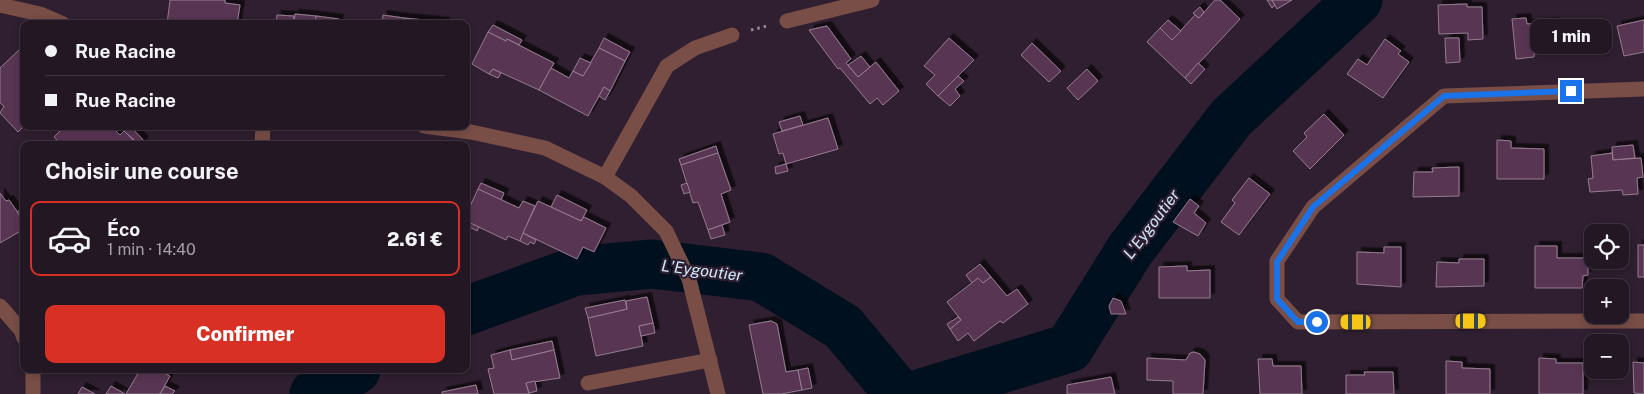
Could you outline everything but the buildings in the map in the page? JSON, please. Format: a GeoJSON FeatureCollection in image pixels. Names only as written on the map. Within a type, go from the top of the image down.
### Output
{"type":"FeatureCollection","features":[{"type":"Feature","properties":{"kind":"street"},"geometry":{"type":"LineString","coordinates":[[787,21],[872,0]]}},
{"type":"Feature","properties":{"kind":"street"},"geometry":{"type":"LineString","coordinates":[[0,5],[40,14],[54,20]]}},
{"type":"Feature","properties":{"kind":"street"},"geometry":{"type":"LineString","coordinates":[[605,177],[667,66],[695,48],[732,35]]}},
{"type":"Feature","properties":{"kind":"street"},"geometry":{"type":"LineString","coordinates":[[1644,89],[1444,96],[1313,207],[1277,262],[1277,299],[1298,322],[1644,320]]}},
{"type":"Feature","properties":{"kind":"street"},"geometry":{"type":"LineString","coordinates":[[455,130],[545,148],[605,177],[631,196],[666,231],[689,279],[718,394]]}},
{"type":"Feature","properties":{"kind":"street"},"geometry":{"type":"LineString","coordinates":[[0,306],[20,329]]}},
{"type":"Feature","properties":{"kind":"street"},"geometry":{"type":"LineString","coordinates":[[588,383],[710,360]]}},
{"type":"Feature","properties":{"kind":"street"},"geometry":{"type":"LineString","coordinates":[[32,373],[33,394]]}},
{"type":"Feature","properties":{"kind":"path"},"geometry":{"type":"LineString","coordinates":[[732,35],[787,21]]}},
{"type":"Feature","properties":{"kind":"waterway","name":"L'Eygoutier"},"geometry":{"type":"LineString","coordinates":[[919,394],[1069,348],[1130,250],[1231,118],[1358,0]]}},
{"type":"Feature","properties":{"kind":"waterway","name":"L'Eygoutier"},"geometry":{"type":"LineString","coordinates":[[470,310],[576,271],[652,264],[761,277],[843,327],[899,394]]}},
{"type":"Feature","properties":{"kind":"waterway","name":"L'Eygoutier"},"geometry":{"type":"LineString","coordinates":[[314,394],[351,373]]}},
{"type":"Feature","properties":{"kind":"route"},"geometry":{"type":"LineString","coordinates":[[1317,322],[1298,322],[1277,299],[1277,262],[1313,207],[1444,96],[1571,91]]}}]}
